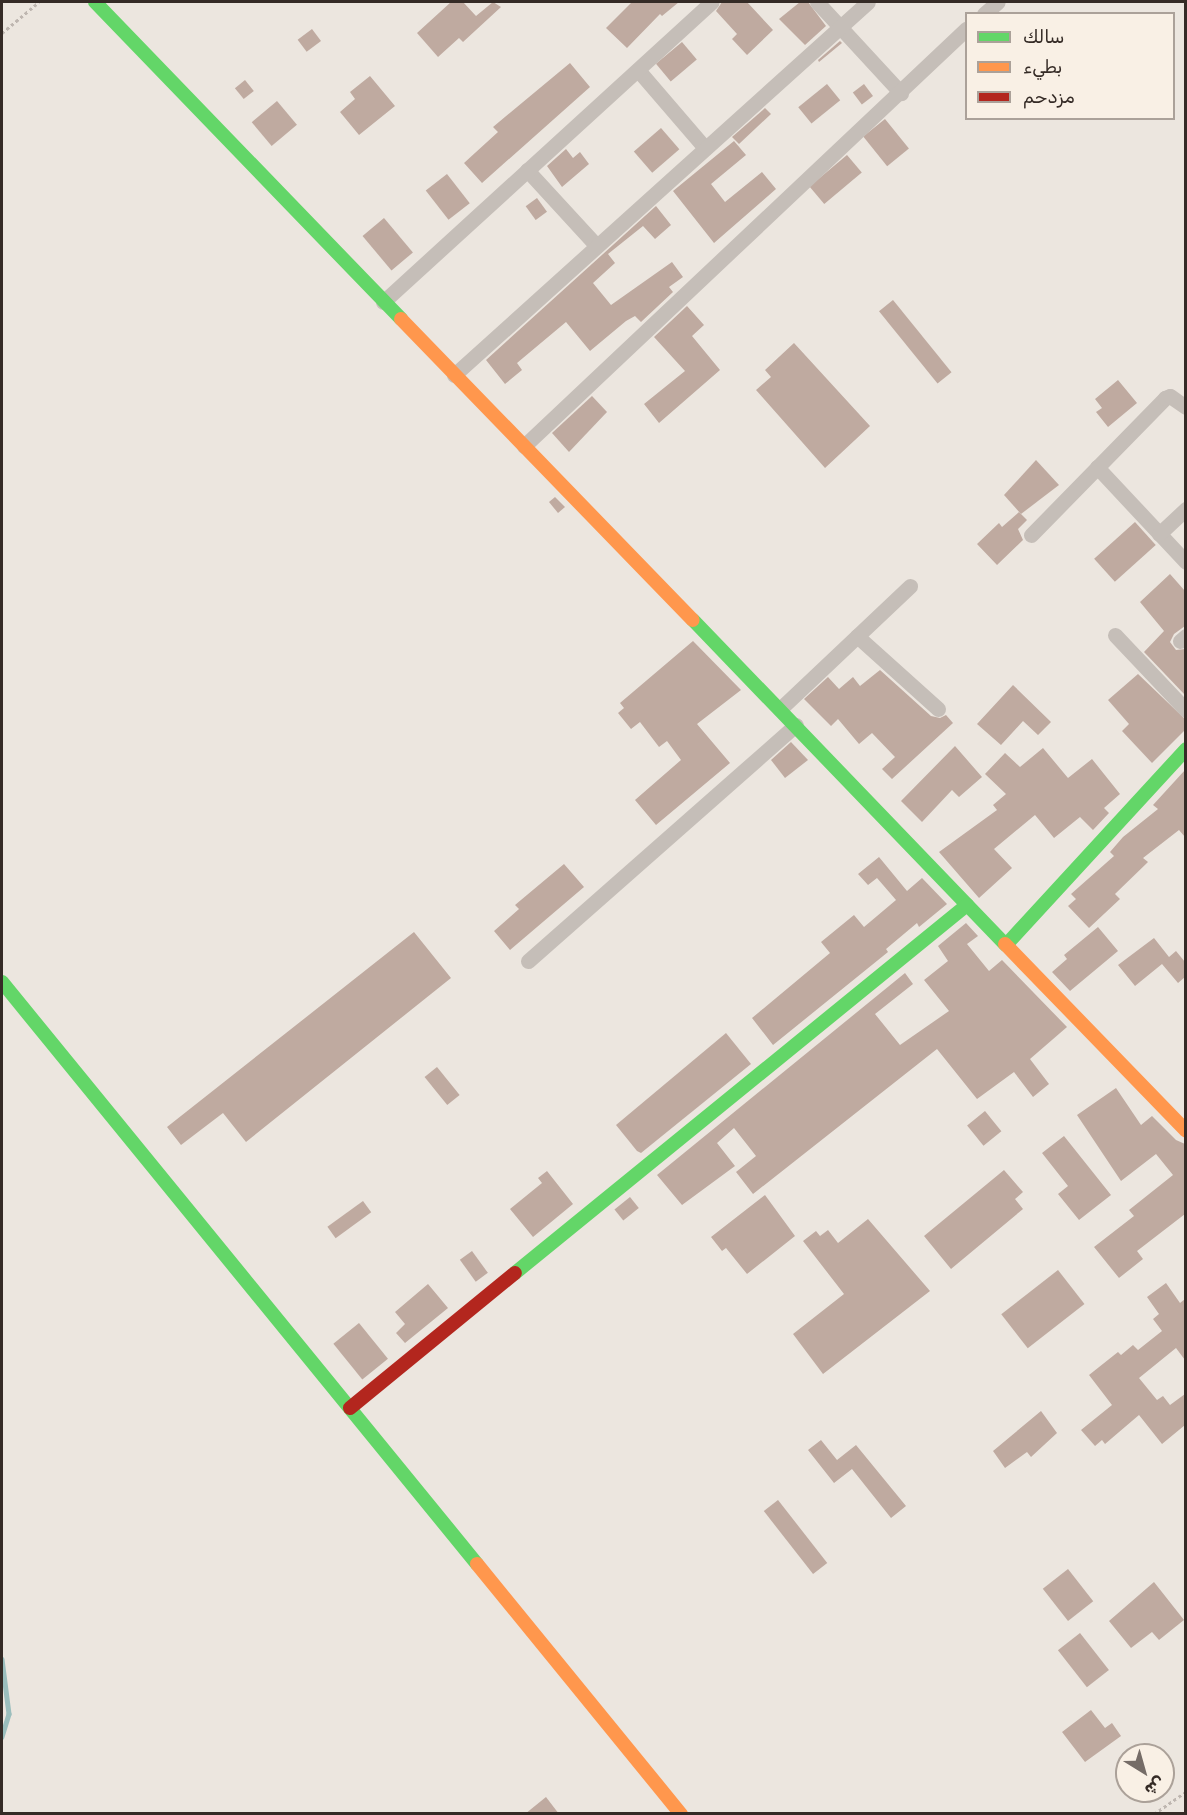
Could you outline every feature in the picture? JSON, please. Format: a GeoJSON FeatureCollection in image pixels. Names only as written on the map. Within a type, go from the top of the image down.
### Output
{"type":"FeatureCollection","features":[{"type":"Feature","properties":{"kind":"main road"},"geometry":{"type":"LineString","coordinates":[[95,2],[1185,1131]]}},
{"type":"Feature","properties":{"kind":"main road"},"geometry":{"type":"LineString","coordinates":[[1006,945],[1185,749]]}},
{"type":"Feature","properties":{"kind":"main road"},"geometry":{"type":"LineString","coordinates":[[350,1408],[967,904]]}},
{"type":"Feature","properties":{"kind":"main road"},"geometry":{"type":"LineString","coordinates":[[2,982],[681,1814]]}},
{"type":"Feature","properties":{"kind":"street"},"geometry":{"type":"LineString","coordinates":[[383,302],[712,2]]}},
{"type":"Feature","properties":{"kind":"street"},"geometry":{"type":"LineString","coordinates":[[817,2],[901,93]]}},
{"type":"Feature","properties":{"kind":"street"},"geometry":{"type":"LineString","coordinates":[[454,375],[868,2]]}},
{"type":"Feature","properties":{"kind":"street"},"geometry":{"type":"LineString","coordinates":[[986,12],[998,2]]}},
{"type":"Feature","properties":{"kind":"street"},"geometry":{"type":"LineString","coordinates":[[524,446],[901,93],[965,30]]}},
{"type":"Feature","properties":{"kind":"street"},"geometry":{"type":"LineString","coordinates":[[638,69],[705,148]]}},
{"type":"Feature","properties":{"kind":"street"},"geometry":{"type":"LineString","coordinates":[[527,170],[597,246]]}},
{"type":"Feature","properties":{"kind":"street"},"geometry":{"type":"LineString","coordinates":[[1031,535],[1165,398],[1170,396],[1185,407]]}},
{"type":"Feature","properties":{"kind":"street"},"geometry":{"type":"LineString","coordinates":[[1097,467],[1185,562]]}},
{"type":"Feature","properties":{"kind":"street"},"geometry":{"type":"LineString","coordinates":[[1159,534],[1185,509]]}},
{"type":"Feature","properties":{"kind":"street"},"geometry":{"type":"LineString","coordinates":[[780,709],[910,586]]}},
{"type":"Feature","properties":{"kind":"street"},"geometry":{"type":"LineString","coordinates":[[1115,635],[1185,710]]}},
{"type":"Feature","properties":{"kind":"street"},"geometry":{"type":"LineString","coordinates":[[857,636],[938,709]]}},
{"type":"Feature","properties":{"kind":"street"},"geometry":{"type":"LineString","coordinates":[[528,962],[795,725]]}},
{"type":"Feature","properties":{"kind":"path"},"geometry":{"type":"LineString","coordinates":[[2,33],[39,2]]}},
{"type":"Feature","properties":{"kind":"path"},"geometry":{"type":"LineString","coordinates":[[1154,1814],[1185,1792]]}},
{"type":"Feature","properties":{"kind":"building"},"geometry":{"type":"Polygon","coordinates":[[[451,2],[463,2],[476,16],[493,2],[501,7],[463,42],[459,38],[438,57],[417,33],[451,2]]]}},
{"type":"Feature","properties":{"kind":"building"},"geometry":{"type":"Polygon","coordinates":[[[632,2],[679,2],[662,16],[660,14],[627,48],[606,28],[632,2]]]}},
{"type":"Feature","properties":{"kind":"building"},"geometry":{"type":"Polygon","coordinates":[[[722,2],[747,2],[773,30],[747,55],[732,39],[737,34],[716,11],[722,2]]]}},
{"type":"Feature","properties":{"kind":"building"},"geometry":{"type":"Polygon","coordinates":[[[800,2],[808,2],[826,26],[805,45],[779,19],[800,2]]]}},
{"type":"Feature","properties":{"kind":"building"},"geometry":{"type":"Polygon","coordinates":[[[312,29],[321,41],[307,52],[298,40],[312,29]]]}},
{"type":"Feature","properties":{"kind":"building"},"geometry":{"type":"Polygon","coordinates":[[[840,41],[842,43],[819,62],[818,60],[840,41]]]}},
{"type":"Feature","properties":{"kind":"building"},"geometry":{"type":"Polygon","coordinates":[[[682,42],[697,60],[671,81],[656,64],[682,42]]]}},
{"type":"Feature","properties":{"kind":"building"},"geometry":{"type":"Polygon","coordinates":[[[570,63],[590,87],[482,183],[464,163],[498,132],[493,127],[570,63]]]}},
{"type":"Feature","properties":{"kind":"building"},"geometry":{"type":"Polygon","coordinates":[[[370,76],[395,106],[359,135],[340,112],[355,99],[350,92],[370,76]]]}},
{"type":"Feature","properties":{"kind":"building"},"geometry":{"type":"Polygon","coordinates":[[[245,80],[254,91],[244,99],[235,88],[245,80]]]}},
{"type":"Feature","properties":{"kind":"building"},"geometry":{"type":"Polygon","coordinates":[[[827,84],[840,100],[811,124],[798,107],[827,84]]]}},
{"type":"Feature","properties":{"kind":"building"},"geometry":{"type":"Polygon","coordinates":[[[864,84],[873,96],[862,104],[853,92],[864,84]]]}},
{"type":"Feature","properties":{"kind":"building"},"geometry":{"type":"Polygon","coordinates":[[[277,101],[297,125],[272,146],[252,122],[277,101]]]}},
{"type":"Feature","properties":{"kind":"building"},"geometry":{"type":"Polygon","coordinates":[[[765,108],[771,114],[739,144],[732,137],[765,108]]]}},
{"type":"Feature","properties":{"kind":"building"},"geometry":{"type":"Polygon","coordinates":[[[885,119],[909,149],[887,166],[863,137],[885,119]]]}},
{"type":"Feature","properties":{"kind":"building"},"geometry":{"type":"Polygon","coordinates":[[[661,128],[679,149],[652,173],[634,152],[661,128]]]}},
{"type":"Feature","properties":{"kind":"building"},"geometry":{"type":"Polygon","coordinates":[[[734,141],[746,155],[711,184],[725,202],[762,172],[776,189],[714,243],[673,191],[734,141]]]}},
{"type":"Feature","properties":{"kind":"building"},"geometry":{"type":"Polygon","coordinates":[[[566,149],[573,158],[580,152],[589,164],[562,187],[547,166],[566,149]]]}},
{"type":"Feature","properties":{"kind":"building"},"geometry":{"type":"Polygon","coordinates":[[[847,155],[862,173],[824,204],[809,186],[847,155]]]}},
{"type":"Feature","properties":{"kind":"building"},"geometry":{"type":"Polygon","coordinates":[[[447,174],[470,203],[449,220],[426,191],[447,174]]]}},
{"type":"Feature","properties":{"kind":"building"},"geometry":{"type":"Polygon","coordinates":[[[537,198],[547,212],[536,220],[526,206],[537,198]]]}},
{"type":"Feature","properties":{"kind":"building"},"geometry":{"type":"Polygon","coordinates":[[[656,206],[671,225],[655,239],[643,226],[608,254],[615,263],[593,283],[611,305],[672,262],[683,277],[669,287],[673,292],[641,322],[635,316],[626,321],[590,351],[566,322],[517,363],[522,370],[505,384],[486,360],[656,206]]]}},
{"type":"Feature","properties":{"kind":"building"},"geometry":{"type":"Polygon","coordinates":[[[384,218],[413,252],[391,270],[363,236],[384,218]]]}},
{"type":"Feature","properties":{"kind":"building"},"geometry":{"type":"Polygon","coordinates":[[[893,300],[952,372],[938,384],[879,311],[893,300]]]}},
{"type":"Feature","properties":{"kind":"building"},"geometry":{"type":"Polygon","coordinates":[[[687,306],[704,325],[692,336],[720,370],[659,423],[644,404],[685,371],[654,337],[687,306]]]}},
{"type":"Feature","properties":{"kind":"building"},"geometry":{"type":"Polygon","coordinates":[[[794,343],[870,426],[825,468],[756,390],[771,377],[765,370],[794,343]]]}},
{"type":"Feature","properties":{"kind":"building"},"geometry":{"type":"Polygon","coordinates":[[[1118,380],[1137,403],[1108,427],[1096,412],[1102,408],[1095,399],[1118,380]]]}},
{"type":"Feature","properties":{"kind":"building"},"geometry":{"type":"Polygon","coordinates":[[[592,396],[607,412],[569,452],[552,433],[592,396]]]}},
{"type":"Feature","properties":{"kind":"building"},"geometry":{"type":"Polygon","coordinates":[[[1036,460],[1059,485],[1021,514],[1004,495],[1036,460]]]}},
{"type":"Feature","properties":{"kind":"building"},"geometry":{"type":"Polygon","coordinates":[[[555,497],[565,507],[558,513],[549,502],[555,497]]]}},
{"type":"Feature","properties":{"kind":"building"},"geometry":{"type":"Polygon","coordinates":[[[1019,512],[1027,520],[1018,529],[1023,540],[997,565],[977,544],[999,523],[1002,527],[1019,512]]]}},
{"type":"Feature","properties":{"kind":"building"},"geometry":{"type":"Polygon","coordinates":[[[1135,522],[1156,545],[1115,582],[1094,559],[1135,522]]]}},
{"type":"Feature","properties":{"kind":"building"},"geometry":{"type":"Polygon","coordinates":[[[1170,574],[1185,591],[1185,626],[1174,634],[1170,642],[1176,650],[1185,649],[1185,695],[1144,652],[1164,631],[1140,602],[1170,574]]]}},
{"type":"Feature","properties":{"kind":"building"},"geometry":{"type":"Polygon","coordinates":[[[693,641],[741,690],[697,724],[730,763],[656,825],[635,800],[681,760],[667,741],[659,747],[640,722],[631,729],[618,713],[624,708],[620,703],[693,641]]]}},
{"type":"Feature","properties":{"kind":"building"},"geometry":{"type":"Polygon","coordinates":[[[880,670],[931,716],[940,718],[946,715],[953,723],[892,779],[882,769],[895,757],[872,733],[859,744],[838,719],[831,726],[804,699],[828,677],[839,689],[853,677],[860,686],[880,670]]]}},
{"type":"Feature","properties":{"kind":"building"},"geometry":{"type":"Polygon","coordinates":[[[1138,674],[1185,719],[1185,730],[1152,763],[1122,731],[1129,724],[1108,700],[1138,674]]]}},
{"type":"Feature","properties":{"kind":"building"},"geometry":{"type":"Polygon","coordinates":[[[1013,685],[1051,722],[1038,735],[1023,721],[1001,745],[977,724],[1013,685]]]}},
{"type":"Feature","properties":{"kind":"building"},"geometry":{"type":"Polygon","coordinates":[[[791,742],[808,760],[785,778],[771,760],[791,742]]]}},
{"type":"Feature","properties":{"kind":"building"},"geometry":{"type":"Polygon","coordinates":[[[955,746],[982,777],[959,797],[952,790],[922,822],[901,801],[955,746]]]}},
{"type":"Feature","properties":{"kind":"building"},"geometry":{"type":"Polygon","coordinates":[[[1043,748],[1068,778],[1092,759],[1120,794],[1104,808],[1109,813],[1093,830],[1080,817],[1054,838],[1035,815],[994,849],[1012,868],[979,898],[939,852],[997,810],[993,805],[1006,794],[985,774],[1005,753],[1020,767],[1043,748]]]}},
{"type":"Feature","properties":{"kind":"building"},"geometry":{"type":"Polygon","coordinates":[[[1185,770],[1185,837],[1179,830],[1143,858],[1148,862],[1115,894],[1120,899],[1089,928],[1068,906],[1076,899],[1071,894],[1114,856],[1110,852],[1123,837],[1158,809],[1153,805],[1185,770]]]}},
{"type":"Feature","properties":{"kind":"building"},"geometry":{"type":"Polygon","coordinates":[[[879,857],[907,891],[922,878],[947,904],[919,927],[917,923],[886,949],[888,952],[773,1045],[752,1018],[830,953],[821,942],[854,915],[864,927],[896,900],[877,878],[868,885],[858,874],[879,857]]]}},
{"type":"Feature","properties":{"kind":"building"},"geometry":{"type":"Polygon","coordinates":[[[564,864],[584,887],[510,950],[494,931],[519,909],[515,905],[564,864]]]}},
{"type":"Feature","properties":{"kind":"building"},"geometry":{"type":"Polygon","coordinates":[[[966,923],[978,936],[967,944],[989,971],[1002,960],[1067,1027],[1030,1059],[1049,1084],[1033,1097],[1014,1072],[977,1099],[937,1049],[753,1194],[736,1172],[756,1156],[734,1128],[717,1143],[735,1166],[682,1205],[657,1175],[905,973],[913,984],[875,1014],[900,1045],[949,1011],[924,980],[948,961],[938,946],[966,923]]]}},
{"type":"Feature","properties":{"kind":"building"},"geometry":{"type":"Polygon","coordinates":[[[1098,927],[1118,951],[1070,991],[1052,972],[1067,959],[1064,955],[1098,927]]]}},
{"type":"Feature","properties":{"kind":"building"},"geometry":{"type":"Polygon","coordinates":[[[414,932],[451,978],[246,1142],[223,1113],[181,1145],[167,1127],[414,932]]]}},
{"type":"Feature","properties":{"kind":"building"},"geometry":{"type":"Polygon","coordinates":[[[1154,938],[1169,957],[1176,951],[1185,962],[1185,977],[1178,983],[1162,964],[1135,986],[1118,965],[1154,938]]]}},
{"type":"Feature","properties":{"kind":"building"},"geometry":{"type":"Polygon","coordinates":[[[726,1033],[751,1064],[641,1153],[637,1151],[616,1125],[726,1033]]]}},
{"type":"Feature","properties":{"kind":"building"},"geometry":{"type":"Polygon","coordinates":[[[437,1067],[460,1095],[447,1105],[425,1077],[437,1067]]]}},
{"type":"Feature","properties":{"kind":"building"},"geometry":{"type":"Polygon","coordinates":[[[1116,1088],[1141,1125],[1152,1116],[1176,1140],[1185,1144],[1185,1214],[1137,1251],[1143,1259],[1119,1278],[1094,1247],[1134,1216],[1129,1210],[1173,1175],[1156,1154],[1121,1181],[1077,1115],[1116,1088]]]}},
{"type":"Feature","properties":{"kind":"building"},"geometry":{"type":"Polygon","coordinates":[[[985,1111],[1001,1131],[983,1146],[967,1125],[985,1111]]]}},
{"type":"Feature","properties":{"kind":"building"},"geometry":{"type":"Polygon","coordinates":[[[1064,1136],[1111,1195],[1079,1220],[1058,1194],[1068,1186],[1042,1153],[1064,1136]]]}},
{"type":"Feature","properties":{"kind":"building"},"geometry":{"type":"Polygon","coordinates":[[[1004,1170],[1023,1192],[1015,1199],[1023,1209],[951,1269],[924,1236],[1004,1170]]]}},
{"type":"Feature","properties":{"kind":"building"},"geometry":{"type":"Polygon","coordinates":[[[547,1171],[573,1204],[533,1237],[510,1209],[542,1183],[538,1178],[547,1171]]]}},
{"type":"Feature","properties":{"kind":"building"},"geometry":{"type":"Polygon","coordinates":[[[765,1195],[795,1236],[747,1274],[726,1248],[722,1251],[711,1237],[765,1195]]]}},
{"type":"Feature","properties":{"kind":"building"},"geometry":{"type":"Polygon","coordinates":[[[630,1197],[639,1208],[623,1220],[614,1210],[630,1197]]]}},
{"type":"Feature","properties":{"kind":"building"},"geometry":{"type":"Polygon","coordinates":[[[363,1201],[371,1212],[336,1238],[327,1227],[363,1201]]]}},
{"type":"Feature","properties":{"kind":"building"},"geometry":{"type":"Polygon","coordinates":[[[868,1219],[930,1291],[823,1374],[793,1334],[844,1294],[803,1241],[816,1231],[820,1236],[828,1230],[838,1243],[868,1219]]]}},
{"type":"Feature","properties":{"kind":"building"},"geometry":{"type":"Polygon","coordinates":[[[472,1251],[488,1273],[476,1282],[460,1260],[472,1251]]]}},
{"type":"Feature","properties":{"kind":"building"},"geometry":{"type":"Polygon","coordinates":[[[1058,1270],[1084,1304],[1028,1348],[1001,1314],[1058,1270]]]}},
{"type":"Feature","properties":{"kind":"building"},"geometry":{"type":"Polygon","coordinates":[[[1166,1283],[1180,1303],[1185,1299],[1185,1360],[1176,1348],[1139,1378],[1157,1400],[1163,1396],[1170,1405],[1185,1394],[1185,1425],[1162,1444],[1139,1415],[1105,1444],[1102,1440],[1095,1446],[1081,1430],[1112,1405],[1089,1375],[1118,1352],[1121,1355],[1133,1345],[1138,1350],[1162,1331],[1153,1319],[1159,1314],[1147,1297],[1166,1283]]]}},
{"type":"Feature","properties":{"kind":"building"},"geometry":{"type":"Polygon","coordinates":[[[428,1284],[448,1308],[405,1343],[396,1333],[405,1324],[395,1312],[428,1284]]]}},
{"type":"Feature","properties":{"kind":"building"},"geometry":{"type":"Polygon","coordinates":[[[359,1323],[388,1359],[362,1380],[333,1344],[359,1323]]]}},
{"type":"Feature","properties":{"kind":"building"},"geometry":{"type":"Polygon","coordinates":[[[1041,1411],[1057,1433],[1031,1457],[1027,1452],[1005,1468],[993,1451],[1041,1411]]]}},
{"type":"Feature","properties":{"kind":"building"},"geometry":{"type":"Polygon","coordinates":[[[821,1440],[837,1460],[856,1445],[906,1506],[891,1518],[852,1469],[834,1483],[808,1450],[821,1440]]]}},
{"type":"Feature","properties":{"kind":"building"},"geometry":{"type":"Polygon","coordinates":[[[778,1500],[827,1563],[813,1574],[764,1511],[778,1500]]]}},
{"type":"Feature","properties":{"kind":"building"},"geometry":{"type":"Polygon","coordinates":[[[1068,1569],[1093,1601],[1068,1621],[1043,1589],[1068,1569]]]}},
{"type":"Feature","properties":{"kind":"building"},"geometry":{"type":"Polygon","coordinates":[[[1154,1582],[1184,1620],[1159,1640],[1152,1632],[1131,1648],[1109,1621],[1154,1582]]]}},
{"type":"Feature","properties":{"kind":"building"},"geometry":{"type":"Polygon","coordinates":[[[1080,1633],[1109,1670],[1087,1687],[1058,1650],[1080,1633]]]}},
{"type":"Feature","properties":{"kind":"building"},"geometry":{"type":"Polygon","coordinates":[[[1091,1710],[1105,1728],[1112,1723],[1121,1736],[1085,1762],[1062,1732],[1091,1710]]]}},
{"type":"Feature","properties":{"kind":"building"},"geometry":{"type":"Polygon","coordinates":[[[546,1797],[559,1814],[525,1814],[546,1797]]]}},
{"type":"Feature","properties":{"kind":"waterway"},"geometry":{"type":"LineString","coordinates":[[2,1659],[9,1714],[2,1737]]}},
{"type":"Feature","properties":{"kind":"traffic: fast"},"geometry":{"type":"LineString","coordinates":[[95,2],[401,319]]}},
{"type":"Feature","properties":{"kind":"traffic: fast"},"geometry":{"type":"LineString","coordinates":[[693,620],[1005,944]]}},
{"type":"Feature","properties":{"kind":"traffic: fast"},"geometry":{"type":"LineString","coordinates":[[1006,945],[1186,749]]}},
{"type":"Feature","properties":{"kind":"traffic: fast"},"geometry":{"type":"LineString","coordinates":[[515,1273],[967,905]]}},
{"type":"Feature","properties":{"kind":"traffic: fast"},"geometry":{"type":"LineString","coordinates":[[2,982],[477,1564]]}},
{"type":"Feature","properties":{"kind":"traffic: slow"},"geometry":{"type":"LineString","coordinates":[[401,319],[693,620]]}},
{"type":"Feature","properties":{"kind":"traffic: slow"},"geometry":{"type":"LineString","coordinates":[[1005,944],[1186,1131]]}},
{"type":"Feature","properties":{"kind":"traffic: slow"},"geometry":{"type":"LineString","coordinates":[[477,1564],[681,1814]]}},
{"type":"Feature","properties":{"kind":"traffic: jam"},"geometry":{"type":"LineString","coordinates":[[350,1408],[515,1273]]}}]}
